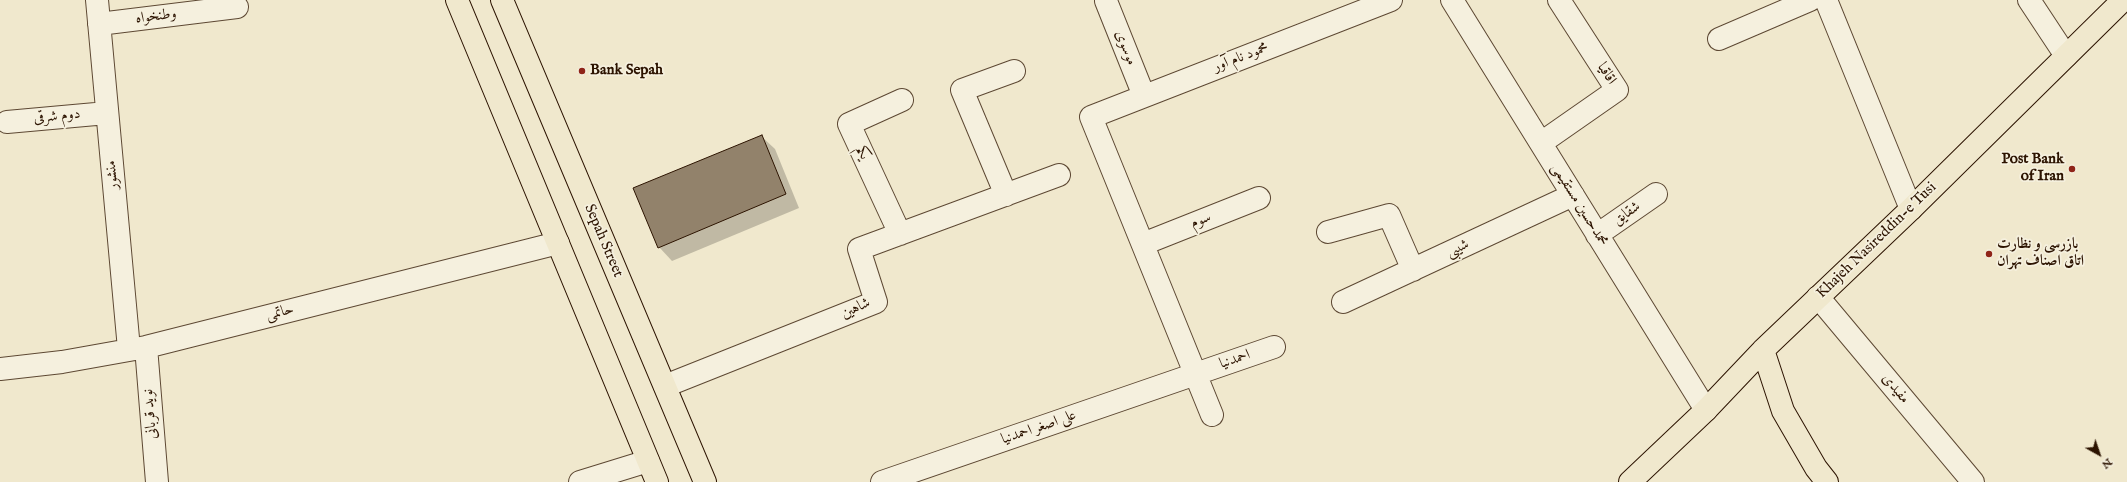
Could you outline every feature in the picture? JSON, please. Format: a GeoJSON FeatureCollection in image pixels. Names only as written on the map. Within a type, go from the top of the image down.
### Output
{"type":"FeatureCollection","features":[{"type":"Feature","properties":{"kind":"main road"},"geometry":{"type":"LineString","coordinates":[[457,0],[657,482]]}},
{"type":"Feature","properties":{"kind":"main road","name":"Sepah Street"},"geometry":{"type":"LineString","coordinates":[[502,0],[705,482]]}},
{"type":"Feature","properties":{"kind":"main road","name":"Khajeh Nasireddin-e Tusi"},"geometry":{"type":"LineString","coordinates":[[1630,482],[1706,410],[1763,350],[1911,209],[2123,0]]}},
{"type":"Feature","properties":{"kind":"main road"},"geometry":{"type":"LineString","coordinates":[[1763,350],[1783,411],[1816,468],[1827,482]]}},
{"type":"Feature","properties":{"kind":"street","name":"منشور"},"geometry":{"type":"LineString","coordinates":[[97,0],[107,112],[137,348]]}},
{"type":"Feature","properties":{"kind":"street","name":"موسوی"},"geometry":{"type":"LineString","coordinates":[[1106,0],[1144,96]]}},
{"type":"Feature","properties":{"kind":"street","name":"محمود نام آور"},"geometry":{"type":"LineString","coordinates":[[1143,244],[1091,117],[1391,0]]}},
{"type":"Feature","properties":{"kind":"street","name":"محمدحسین مستقیمی"},"geometry":{"type":"LineString","coordinates":[[1452,0],[1706,410]]}},
{"type":"Feature","properties":{"kind":"street","name":"اقاقیا"},"geometry":{"type":"LineString","coordinates":[[1541,143],[1617,90],[1559,0]]}},
{"type":"Feature","properties":{"kind":"street"},"geometry":{"type":"LineString","coordinates":[[1719,39],[1810,0]]}},
{"type":"Feature","properties":{"kind":"street"},"geometry":{"type":"LineString","coordinates":[[1826,0],[1911,209]]}},
{"type":"Feature","properties":{"kind":"street"},"geometry":{"type":"LineString","coordinates":[[2029,0],[2066,56]]}},
{"type":"Feature","properties":{"kind":"street","name":"وطنخواه"},"geometry":{"type":"LineString","coordinates":[[99,24],[238,7]]}},
{"type":"Feature","properties":{"kind":"street"},"geometry":{"type":"LineString","coordinates":[[1006,195],[962,90],[1014,70]]}},
{"type":"Feature","properties":{"kind":"street","name":"یکم"},"geometry":{"type":"LineString","coordinates":[[900,234],[849,124],[902,100]]}},
{"type":"Feature","properties":{"kind":"street","name":"دوم شرقی"},"geometry":{"type":"LineString","coordinates":[[7,122],[107,112]]}},
{"type":"Feature","properties":{"kind":"street","name":"شاهین"},"geometry":{"type":"LineString","coordinates":[[664,386],[876,302],[860,249],[1059,175]]}},
{"type":"Feature","properties":{"kind":"street","name":"شقایق"},"geometry":{"type":"LineString","coordinates":[[1597,235],[1656,194]]}},
{"type":"Feature","properties":{"kind":"street","name":"شیبی"},"geometry":{"type":"LineString","coordinates":[[1343,302],[1573,195]]}},
{"type":"Feature","properties":{"kind":"street","name":"سوم"},"geometry":{"type":"LineString","coordinates":[[1143,244],[1259,198]]}},
{"type":"Feature","properties":{"kind":"street"},"geometry":{"type":"LineString","coordinates":[[1328,232],[1389,215],[1413,270]]}},
{"type":"Feature","properties":{"kind":"street","name":"حاتمی"},"geometry":{"type":"LineString","coordinates":[[0,369],[62,362],[137,348],[558,243]]}},
{"type":"Feature","properties":{"kind":"street"},"geometry":{"type":"LineString","coordinates":[[1143,244],[1212,415]]}},
{"type":"Feature","properties":{"kind":"street","name":"مفیدی"},"geometry":{"type":"LineString","coordinates":[[1818,297],[1973,482]]}},
{"type":"Feature","properties":{"kind":"street","name":"احمدنیا"},"geometry":{"type":"LineString","coordinates":[[1195,374],[1274,347]]}},
{"type":"Feature","properties":{"kind":"street","name":"نوید قربانی"},"geometry":{"type":"LineString","coordinates":[[137,348],[157,482]]}},
{"type":"Feature","properties":{"kind":"street","name":"علی اصغر احمدنیا"},"geometry":{"type":"LineString","coordinates":[[882,482],[1195,374]]}},
{"type":"Feature","properties":{"kind":"street"},"geometry":{"type":"LineString","coordinates":[[580,482],[648,462]]}},
{"type":"Feature","properties":{"kind":"building"},"geometry":{"type":"Polygon","coordinates":[[[762,135],[786,194],[658,248],[633,188],[762,135]]]}},
{"type":"Feature","properties":{"kind":"place","name":"Bank Sepah"},"geometry":{"type":"Point","coordinates":[582,71]}},
{"type":"Feature","properties":{"kind":"place","name":"Post Bank of Iran"},"geometry":{"type":"Point","coordinates":[2072,169]}},
{"type":"Feature","properties":{"kind":"place","name":"بازرسی و نظارت اتاق اصناف تهران"},"geometry":{"type":"Point","coordinates":[1989,254]}}]}
